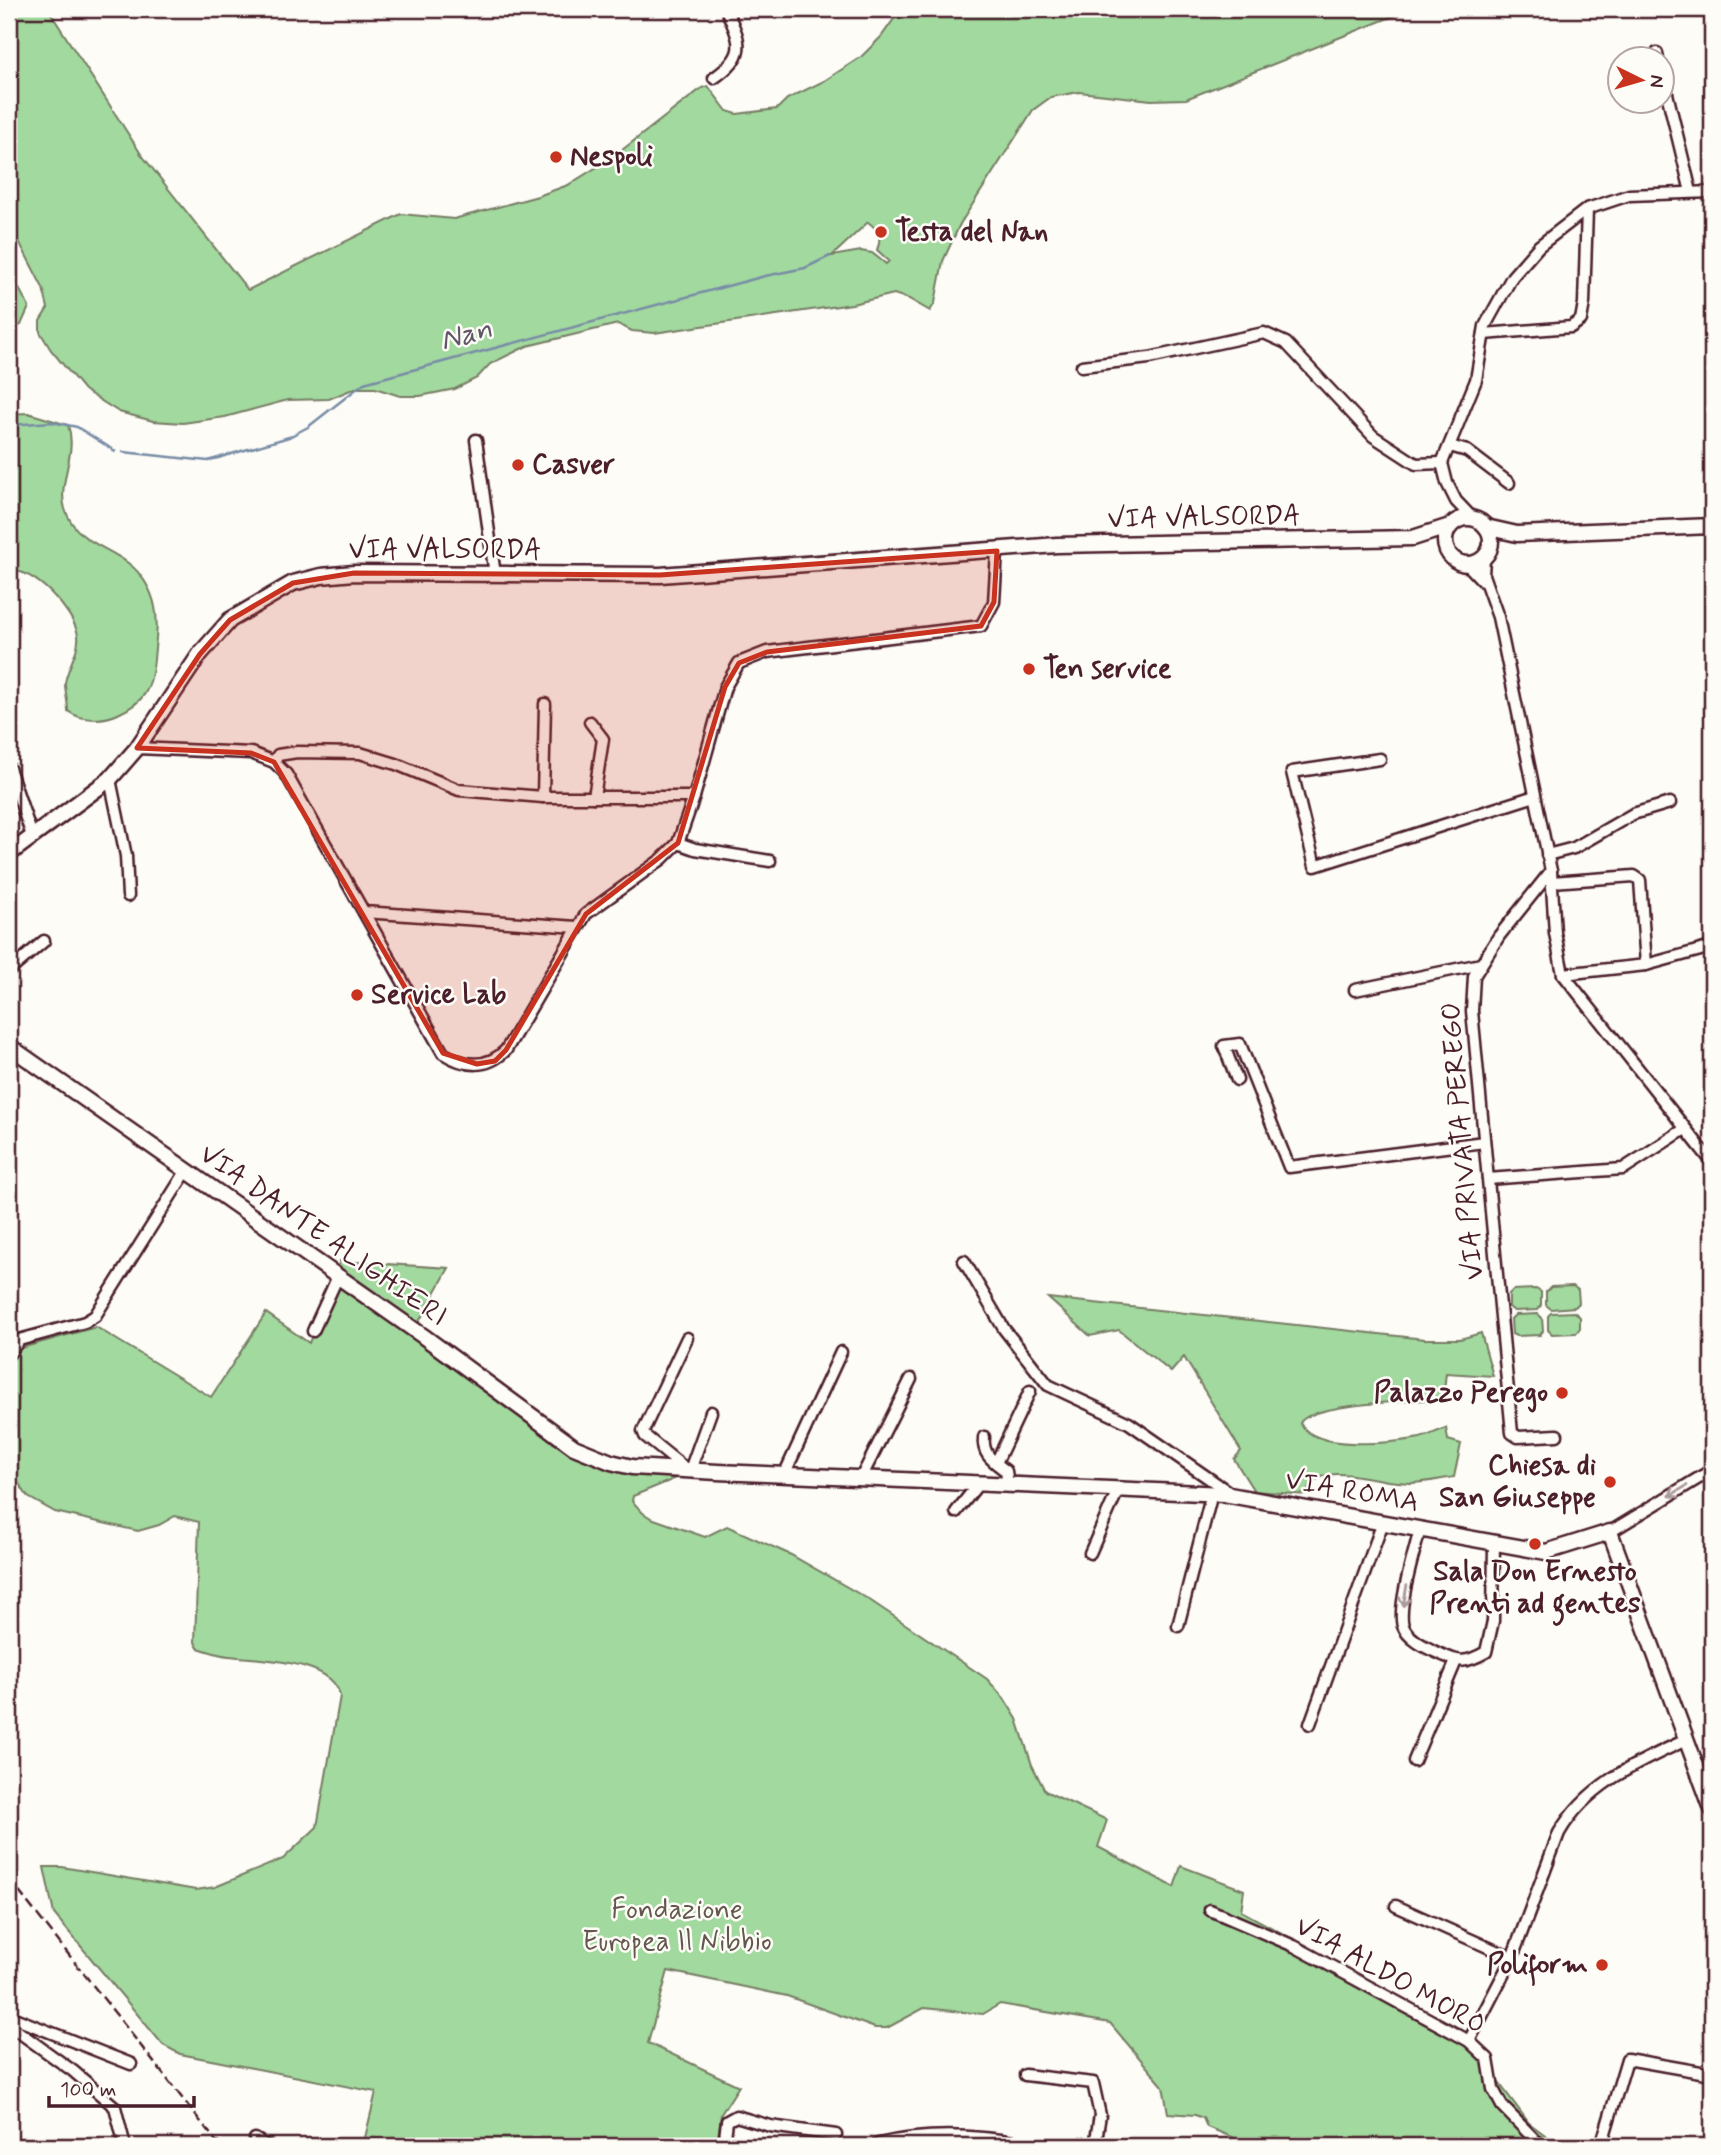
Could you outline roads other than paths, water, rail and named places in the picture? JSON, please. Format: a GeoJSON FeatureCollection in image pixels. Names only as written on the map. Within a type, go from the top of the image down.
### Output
{"type":"FeatureCollection","features":[{"type":"Feature","properties":{"kind":"street"},"geometry":{"type":"LineString","coordinates":[[714,78],[729,68],[736,59],[738,50],[738,39],[726,9]]}},
{"type":"Feature","properties":{"kind":"street"},"geometry":{"type":"LineString","coordinates":[[1672,116],[1691,192]]}},
{"type":"Feature","properties":{"kind":"street"},"geometry":{"type":"LineString","coordinates":[[1712,192],[1629,195],[1587,209],[1539,246],[1512,277],[1485,326],[1475,380],[1443,463],[1447,483],[1456,501],[1490,533],[1483,575],[1498,617],[1547,855],[1555,933],[1563,974],[1712,1163]]}},
{"type":"Feature","properties":{"kind":"street"},"geometry":{"type":"LineString","coordinates":[[1483,334],[1571,327],[1581,320],[1587,209]]}},
{"type":"Feature","properties":{"kind":"street"},"geometry":{"type":"LineString","coordinates":[[1082,366],[1149,358],[1264,333],[1286,343],[1373,436],[1416,464],[1443,463]]}},
{"type":"Feature","properties":{"kind":"street"},"geometry":{"type":"LineString","coordinates":[[476,440],[495,575]]}},
{"type":"Feature","properties":{"kind":"street"},"geometry":{"type":"LineString","coordinates":[[1450,446],[1467,452],[1509,483]]}},
{"type":"Feature","properties":{"kind":"street"},"geometry":{"type":"LineString","coordinates":[[1491,482],[1495,471]]}},
{"type":"Feature","properties":{"kind":"street"},"geometry":{"type":"LineString","coordinates":[[1456,501],[1457,515],[1445,539],[1448,553],[1453,559],[1467,564],[1486,584]]}},
{"type":"Feature","properties":{"kind":"street"},"geometry":{"type":"LineString","coordinates":[[1451,525],[1458,520],[1480,523],[1517,534],[1712,526]]}},
{"type":"Feature","properties":{"kind":"street","name":"VIA VALSORDA"},"geometry":{"type":"LineString","coordinates":[[9,854],[110,779],[137,748],[200,654],[230,620],[293,583],[321,576],[354,573],[660,575],[1057,545],[1413,538],[1451,525]]}},
{"type":"Feature","properties":{"kind":"street"},"geometry":{"type":"LineString","coordinates":[[1467,564],[1517,534]]}},
{"type":"Feature","properties":{"kind":"street","name":"VIA VALSORDA"},"geometry":{"type":"LineString","coordinates":[[1413,538],[1448,553]]}},
{"type":"Feature","properties":{"kind":"street"},"geometry":{"type":"LineString","coordinates":[[137,748],[251,753],[274,762],[286,774],[443,1053],[457,1062],[477,1064],[495,1061],[506,1050],[586,914],[662,859],[678,843],[725,687],[739,663],[767,652],[981,626],[994,602],[996,551]]}},
{"type":"Feature","properties":{"kind":"street"},"geometry":{"type":"LineString","coordinates":[[543,797],[544,704]]}},
{"type":"Feature","properties":{"kind":"street"},"geometry":{"type":"LineString","coordinates":[[590,722],[603,739],[594,797]]}},
{"type":"Feature","properties":{"kind":"street"},"geometry":{"type":"LineString","coordinates":[[274,762],[278,755],[297,752],[360,753],[396,764],[458,790],[543,797],[694,797]]}},
{"type":"Feature","properties":{"kind":"street"},"geometry":{"type":"LineString","coordinates":[[1380,759],[1292,772],[1315,866],[1535,796]]}},
{"type":"Feature","properties":{"kind":"street"},"geometry":{"type":"LineString","coordinates":[[9,768],[32,836]]}},
{"type":"Feature","properties":{"kind":"street"},"geometry":{"type":"LineString","coordinates":[[110,779],[126,856],[128,896]]}},
{"type":"Feature","properties":{"kind":"street"},"geometry":{"type":"LineString","coordinates":[[1547,855],[1574,848],[1633,814],[1670,803]]}},
{"type":"Feature","properties":{"kind":"street"},"geometry":{"type":"LineString","coordinates":[[678,843],[695,849],[770,861]]}},
{"type":"Feature","properties":{"kind":"street"},"geometry":{"type":"LineString","coordinates":[[1551,877],[1637,877],[1640,880],[1646,965]]}},
{"type":"Feature","properties":{"kind":"street","name":"VIA PRIVATA PEREGO"},"geometry":{"type":"LineString","coordinates":[[1551,877],[1499,936],[1474,975],[1472,1011],[1512,1433],[1518,1437],[1557,1435]]}},
{"type":"Feature","properties":{"kind":"street"},"geometry":{"type":"LineString","coordinates":[[364,912],[577,927]]}},
{"type":"Feature","properties":{"kind":"street"},"geometry":{"type":"LineString","coordinates":[[9,971],[44,941]]}},
{"type":"Feature","properties":{"kind":"street"},"geometry":{"type":"LineString","coordinates":[[1563,974],[1646,965],[1708,948]]}},
{"type":"Feature","properties":{"kind":"street"},"geometry":{"type":"LineString","coordinates":[[1355,990],[1481,964]]}},
{"type":"Feature","properties":{"kind":"street"},"geometry":{"type":"LineString","coordinates":[[1237,1080],[1224,1046],[1240,1044],[1289,1167],[1484,1142]]}},
{"type":"Feature","properties":{"kind":"street","name":"VIA DANTE ALIGHIERI"},"geometry":{"type":"LineString","coordinates":[[9,1046],[338,1276],[574,1447],[611,1462]]}},
{"type":"Feature","properties":{"kind":"street"},"geometry":{"type":"LineString","coordinates":[[1488,1179],[1623,1169],[1685,1129]]}},
{"type":"Feature","properties":{"kind":"street"},"geometry":{"type":"LineString","coordinates":[[9,1354],[19,1340],[85,1322],[94,1315],[187,1170]]}},
{"type":"Feature","properties":{"kind":"street"},"geometry":{"type":"LineString","coordinates":[[964,1261],[1004,1329],[1048,1385],[1129,1423],[1233,1495]]}},
{"type":"Feature","properties":{"kind":"street"},"geometry":{"type":"LineString","coordinates":[[313,1331],[338,1276]]}},
{"type":"Feature","properties":{"kind":"street"},"geometry":{"type":"LineString","coordinates":[[687,1338],[643,1431],[645,1436],[689,1470],[711,1412]]}},
{"type":"Feature","properties":{"kind":"street"},"geometry":{"type":"LineString","coordinates":[[784,1475],[841,1352]]}},
{"type":"Feature","properties":{"kind":"street"},"geometry":{"type":"LineString","coordinates":[[861,1478],[911,1379]]}},
{"type":"Feature","properties":{"kind":"street"},"geometry":{"type":"LineString","coordinates":[[996,1463],[1030,1391]]}},
{"type":"Feature","properties":{"kind":"street"},"geometry":{"type":"LineString","coordinates":[[984,1437],[983,1447],[988,1457],[1006,1471],[1008,1485]]}},
{"type":"Feature","properties":{"kind":"street","name":"VIA ROMA"},"geometry":{"type":"LineString","coordinates":[[611,1462],[632,1467],[1233,1495],[1546,1552],[1610,1532],[1711,1473]]}},
{"type":"Feature","properties":{"kind":"street"},"geometry":{"type":"LineString","coordinates":[[956,1512],[979,1483]]}},
{"type":"Feature","properties":{"kind":"street"},"geometry":{"type":"LineString","coordinates":[[1090,1553],[1118,1490]]}},
{"type":"Feature","properties":{"kind":"street"},"geometry":{"type":"LineString","coordinates":[[1178,1626],[1212,1493]]}},
{"type":"Feature","properties":{"kind":"street"},"geometry":{"type":"LineString","coordinates":[[1310,1724],[1383,1522]]}},
{"type":"Feature","properties":{"kind":"street"},"geometry":{"type":"LineString","coordinates":[[1420,1529],[1403,1602],[1403,1626],[1418,1644],[1457,1661],[1469,1662],[1486,1652],[1493,1621],[1494,1543]]}},
{"type":"Feature","properties":{"kind":"street"},"geometry":{"type":"LineString","coordinates":[[1610,1532],[1712,1809]]}},
{"type":"Feature","properties":{"kind":"street"},"geometry":{"type":"LineString","coordinates":[[1414,1761],[1457,1661]]}},
{"type":"Feature","properties":{"kind":"street"},"geometry":{"type":"LineString","coordinates":[[1469,2041],[1512,1958],[1559,1833],[1567,1821],[1598,1788],[1627,1768],[1686,1740]]}},
{"type":"Feature","properties":{"kind":"street"},"geometry":{"type":"LineString","coordinates":[[1396,1906],[1512,1958]]}},
{"type":"Feature","properties":{"kind":"street","name":"VIA ALDO MORO"},"geometry":{"type":"LineString","coordinates":[[1210,1909],[1294,1946],[1469,2041],[1488,2059],[1493,2089],[1502,2106],[1541,2146]]}},
{"type":"Feature","properties":{"kind":"street"},"geometry":{"type":"LineString","coordinates":[[9,2016],[131,2064]]}},
{"type":"Feature","properties":{"kind":"street"},"geometry":{"type":"LineString","coordinates":[[9,2025],[73,2071],[114,2107],[125,2146]]}},
{"type":"Feature","properties":{"kind":"street"},"geometry":{"type":"LineString","coordinates":[[1601,2146],[1627,2059],[1712,2074]]}},
{"type":"Feature","properties":{"kind":"street"},"geometry":{"type":"LineString","coordinates":[[1025,2075],[1093,2083],[1100,2115],[1095,2146]]}},
{"type":"Feature","properties":{"kind":"street"},"geometry":{"type":"LineString","coordinates":[[723,2146],[727,2121],[736,2116],[770,2126],[836,2135]]}},
{"type":"Feature","properties":{"kind":"street"},"geometry":{"type":"LineString","coordinates":[[255,2139],[267,2146]]}},
{"type":"Feature","properties":{"kind":"street"},"geometry":{"type":"LineString","coordinates":[[879,2146],[940,2139],[996,2141],[1025,2146]]}},
{"type":"Feature","properties":{"kind":"waterway","name":"Nan"},"geometry":{"type":"LineString","coordinates":[[123,452],[208,461],[289,437],[308,427],[364,383],[765,276],[805,268],[830,256]]}},
{"type":"Feature","properties":{"kind":"waterway","name":"Nan"},"geometry":{"type":"LineString","coordinates":[[9,425],[52,422],[77,427],[115,451]]}},
{"type":"Feature","properties":{"kind":"railway"},"geometry":{"type":"LineString","coordinates":[[9,1879],[220,2146]]}},
{"type":"Feature","properties":{"kind":"place","name":"Nespoli"},"geometry":{"type":"Point","coordinates":[556,157]}},
{"type":"Feature","properties":{"kind":"place","name":"Testa del Nan"},"geometry":{"type":"Point","coordinates":[881,232]}},
{"type":"Feature","properties":{"kind":"place","name":"Casver"},"geometry":{"type":"Point","coordinates":[518,465]}},
{"type":"Feature","properties":{"kind":"place","name":"Ten service"},"geometry":{"type":"Point","coordinates":[1029,669]}},
{"type":"Feature","properties":{"kind":"place","name":"Service Lab"},"geometry":{"type":"Point","coordinates":[357,995]}},
{"type":"Feature","properties":{"kind":"place","name":"Palazzo Perego"},"geometry":{"type":"Point","coordinates":[1562,1393]}},
{"type":"Feature","properties":{"kind":"place","name":"Chiesa di San Giuseppe"},"geometry":{"type":"Point","coordinates":[1610,1482]}},
{"type":"Feature","properties":{"kind":"place","name":"Sala Don Ernesto Prenti ad gentes"},"geometry":{"type":"Point","coordinates":[1535,1544]}},
{"type":"Feature","properties":{"kind":"place","name":"Poliform"},"geometry":{"type":"Point","coordinates":[1602,1965]}},
{"type":"Feature","properties":{"kind":"park label","name":"Fondazione Europea Il Nibbio"},"geometry":{"type":"Point","coordinates":[677,1926]}}]}
